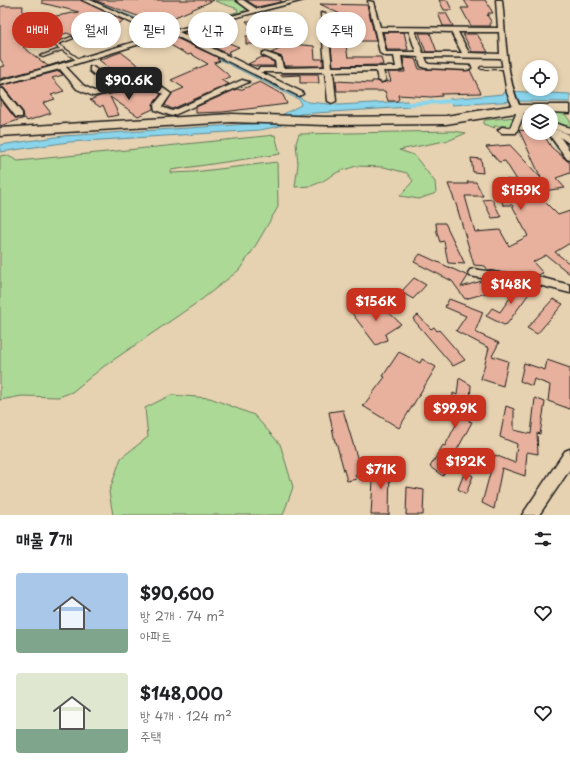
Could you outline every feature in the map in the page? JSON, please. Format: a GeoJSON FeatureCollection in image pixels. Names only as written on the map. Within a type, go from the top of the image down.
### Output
{"type":"FeatureCollection","features":[{"type":"Feature","properties":{"kind":"main road"},"geometry":{"type":"LineString","coordinates":[[0,132],[232,118],[291,120],[446,120],[514,105],[522,107]]}},
{"type":"Feature","properties":{"kind":"main road"},"geometry":{"type":"LineString","coordinates":[[558,109],[570,109]]}},
{"type":"Feature","properties":{"kind":"street"},"geometry":{"type":"LineString","coordinates":[[85,0],[129,18]]}},
{"type":"Feature","properties":{"kind":"street"},"geometry":{"type":"LineString","coordinates":[[239,0],[256,12],[301,0]]}},
{"type":"Feature","properties":{"kind":"street"},"geometry":{"type":"LineString","coordinates":[[499,0],[506,68],[510,90],[514,105],[520,114],[513,131],[502,130]]}},
{"type":"Feature","properties":{"kind":"street"},"geometry":{"type":"LineString","coordinates":[[370,2],[383,53],[397,55],[505,56]]}},
{"type":"Feature","properties":{"kind":"street"},"geometry":{"type":"LineString","coordinates":[[180,31],[246,15]]}},
{"type":"Feature","properties":{"kind":"street"},"geometry":{"type":"LineString","coordinates":[[377,29],[502,30]]}},
{"type":"Feature","properties":{"kind":"street"},"geometry":{"type":"LineString","coordinates":[[411,29],[424,66],[467,68]]}},
{"type":"Feature","properties":{"kind":"street"},"geometry":{"type":"LineString","coordinates":[[454,30],[466,55]]}},
{"type":"Feature","properties":{"kind":"street"},"geometry":{"type":"LineString","coordinates":[[180,39],[299,94]]}},
{"type":"Feature","properties":{"kind":"street"},"geometry":{"type":"LineString","coordinates":[[0,83],[129,45]]}},
{"type":"Feature","properties":{"kind":"street"},"geometry":{"type":"LineString","coordinates":[[327,48],[332,101]]}},
{"type":"Feature","properties":{"kind":"street"},"geometry":{"type":"LineString","coordinates":[[264,54],[278,60],[280,70]]}},
{"type":"Feature","properties":{"kind":"street"},"geometry":{"type":"LineString","coordinates":[[260,70],[399,68],[397,55]]}},
{"type":"Feature","properties":{"kind":"street"},"geometry":{"type":"LineString","coordinates":[[62,66],[70,78],[89,92],[97,94],[115,88],[148,82],[167,94],[158,105],[158,108],[172,114],[245,82]]}},
{"type":"Feature","properties":{"kind":"street"},"geometry":{"type":"LineString","coordinates":[[93,69],[115,88]]}},
{"type":"Feature","properties":{"kind":"street"},"geometry":{"type":"LineString","coordinates":[[379,69],[382,80]]}},
{"type":"Feature","properties":{"kind":"street"},"geometry":{"type":"LineString","coordinates":[[0,90],[19,115]]}},
{"type":"Feature","properties":{"kind":"street"},"geometry":{"type":"LineString","coordinates":[[558,130],[570,131]]}},
{"type":"Feature","properties":{"kind":"street"},"geometry":{"type":"LineString","coordinates":[[558,132],[570,141]]}},
{"type":"Feature","properties":{"kind":"street"},"geometry":{"type":"LineString","coordinates":[[558,139],[570,157]]}},
{"type":"Feature","properties":{"kind":"street"},"geometry":{"type":"LineString","coordinates":[[474,274],[510,280],[531,279],[570,289]]}},
{"type":"Feature","properties":{"kind":"street"},"geometry":{"type":"LineString","coordinates":[[530,515],[570,456]]}},
{"type":"Feature","properties":{"kind":"lane"},"geometry":{"type":"LineString","coordinates":[[42,56],[62,49],[78,60]]}},
{"type":"Feature","properties":{"kind":"lane"},"geometry":{"type":"LineString","coordinates":[[482,68],[506,68]]}},
{"type":"Feature","properties":{"kind":"green space"},"geometry":{"type":"Polygon","coordinates":[[[236,0],[248,7],[244,11],[238,13],[238,9],[215,1],[236,0]]]}},
{"type":"Feature","properties":{"kind":"green space"},"geometry":{"type":"Polygon","coordinates":[[[558,113],[564,113],[570,121],[570,128],[558,122],[558,113]]]}},
{"type":"Feature","properties":{"kind":"green space"},"geometry":{"type":"Polygon","coordinates":[[[516,117],[512,126],[494,126],[495,128],[483,124],[485,120],[516,117]]]}},
{"type":"Feature","properties":{"kind":"green space"},"geometry":{"type":"Polygon","coordinates":[[[453,131],[466,133],[450,140],[399,150],[414,155],[435,182],[436,193],[419,199],[400,196],[413,181],[407,173],[384,167],[356,166],[338,172],[311,186],[295,187],[298,164],[296,143],[299,134],[453,131]]]}},
{"type":"Feature","properties":{"kind":"green space"},"geometry":{"type":"Polygon","coordinates":[[[275,135],[280,154],[171,170],[171,173],[194,172],[277,162],[278,207],[253,250],[239,270],[201,300],[103,367],[72,392],[59,397],[22,396],[0,400],[0,156],[6,155],[18,161],[275,135]]]}},
{"type":"Feature","properties":{"kind":"green space"},"geometry":{"type":"Polygon","coordinates":[[[171,395],[210,398],[254,415],[280,444],[293,487],[283,515],[113,515],[109,492],[121,458],[148,437],[145,408],[171,395]]]}},
{"type":"Feature","properties":{"kind":"water"},"geometry":{"type":"Polygon","coordinates":[[[180,38],[188,42],[188,44],[180,40],[180,38]]]}},
{"type":"Feature","properties":{"kind":"water"},"geometry":{"type":"Polygon","coordinates":[[[197,48],[201,48],[308,102],[339,105],[407,101],[409,107],[300,114],[280,126],[260,130],[69,142],[0,152],[0,145],[63,136],[266,123],[301,105],[300,100],[197,48]]]}},
{"type":"Feature","properties":{"kind":"water"},"geometry":{"type":"Polygon","coordinates":[[[506,91],[522,92],[522,96],[558,96],[558,93],[570,94],[570,102],[517,101],[452,105],[449,99],[503,94],[506,91]]]}},
{"type":"Feature","properties":{"kind":"building"},"geometry":{"type":"Polygon","coordinates":[[[42,0],[81,0],[106,12],[79,12],[42,3],[42,0]]]}},
{"type":"Feature","properties":{"kind":"building"},"geometry":{"type":"Polygon","coordinates":[[[94,0],[214,0],[180,15],[180,12],[129,13],[94,0]]]}},
{"type":"Feature","properties":{"kind":"building"},"geometry":{"type":"Polygon","coordinates":[[[246,0],[281,0],[281,2],[257,7],[246,0]]]}},
{"type":"Feature","properties":{"kind":"building"},"geometry":{"type":"Polygon","coordinates":[[[439,0],[447,0],[452,10],[444,10],[439,0]]]}},
{"type":"Feature","properties":{"kind":"building"},"geometry":{"type":"Polygon","coordinates":[[[464,0],[485,0],[493,13],[488,13],[489,15],[487,15],[492,23],[489,23],[491,26],[471,26],[461,8],[469,8],[464,0]]]}},
{"type":"Feature","properties":{"kind":"building"},"geometry":{"type":"Polygon","coordinates":[[[320,4],[367,5],[376,41],[366,41],[366,12],[336,12],[320,4]]]}},
{"type":"Feature","properties":{"kind":"building"},"geometry":{"type":"Polygon","coordinates":[[[2,6],[23,6],[23,12],[12,12],[12,48],[24,48],[48,66],[71,59],[50,66],[0,79],[0,67],[5,66],[0,59],[0,8],[2,6]]]}},
{"type":"Feature","properties":{"kind":"building"},"geometry":{"type":"Polygon","coordinates":[[[71,13],[71,35],[67,33],[63,34],[63,15],[71,13]]]}},
{"type":"Feature","properties":{"kind":"building"},"geometry":{"type":"Polygon","coordinates":[[[438,13],[446,13],[453,26],[443,26],[438,13]]]}},
{"type":"Feature","properties":{"kind":"building"},"geometry":{"type":"Polygon","coordinates":[[[383,32],[404,32],[408,50],[387,50],[383,32]]]}},
{"type":"Feature","properties":{"kind":"building"},"geometry":{"type":"Polygon","coordinates":[[[419,33],[430,33],[437,52],[426,52],[419,33]]]}},
{"type":"Feature","properties":{"kind":"building"},"geometry":{"type":"Polygon","coordinates":[[[463,34],[477,34],[488,52],[472,52],[463,34]]]}},
{"type":"Feature","properties":{"kind":"building"},"geometry":{"type":"Polygon","coordinates":[[[180,40],[188,43],[188,48],[198,48],[219,58],[217,59],[220,61],[214,63],[231,77],[221,80],[229,84],[172,109],[165,105],[172,93],[184,88],[171,80],[208,64],[191,54],[188,55],[176,48],[180,48],[180,40]]]}},
{"type":"Feature","properties":{"kind":"building"},"geometry":{"type":"Polygon","coordinates":[[[308,45],[314,46],[315,59],[323,59],[323,66],[284,66],[282,57],[271,53],[282,48],[308,48],[308,45]]]}},
{"type":"Feature","properties":{"kind":"building"},"geometry":{"type":"Polygon","coordinates":[[[216,48],[237,48],[228,52],[230,54],[216,48]]]}},
{"type":"Feature","properties":{"kind":"building"},"geometry":{"type":"Polygon","coordinates":[[[331,48],[346,48],[348,57],[381,57],[383,65],[333,66],[331,48]]]}},
{"type":"Feature","properties":{"kind":"building"},"geometry":{"type":"Polygon","coordinates":[[[121,52],[144,70],[135,73],[137,81],[118,84],[111,79],[120,76],[99,60],[121,52]]]}},
{"type":"Feature","properties":{"kind":"building"},"geometry":{"type":"Polygon","coordinates":[[[262,57],[274,62],[274,66],[257,66],[248,64],[262,57]]]}},
{"type":"Feature","properties":{"kind":"building"},"geometry":{"type":"Polygon","coordinates":[[[403,58],[415,59],[419,69],[470,70],[481,93],[441,94],[442,96],[431,97],[398,95],[399,99],[397,101],[388,101],[385,91],[337,91],[336,81],[372,83],[372,81],[377,81],[381,83],[391,81],[388,72],[405,72],[403,58]]]}},
{"type":"Feature","properties":{"kind":"building"},"geometry":{"type":"Polygon","coordinates":[[[59,71],[63,75],[52,78],[64,91],[51,95],[55,99],[43,103],[51,113],[27,121],[25,118],[0,126],[0,99],[15,118],[24,117],[23,112],[4,88],[0,86],[59,71]]]}},
{"type":"Feature","properties":{"kind":"building"},"geometry":{"type":"Polygon","coordinates":[[[281,74],[318,74],[319,83],[300,83],[300,75],[281,76],[281,74]]]}},
{"type":"Feature","properties":{"kind":"building"},"geometry":{"type":"Polygon","coordinates":[[[260,82],[283,95],[287,104],[223,112],[196,113],[196,107],[237,89],[240,90],[260,82]]]}},
{"type":"Feature","properties":{"kind":"building"},"geometry":{"type":"Polygon","coordinates":[[[148,87],[161,94],[153,104],[153,109],[138,116],[110,97],[119,115],[108,117],[103,105],[100,107],[90,100],[100,96],[148,87]]]}},
{"type":"Feature","properties":{"kind":"building"},"geometry":{"type":"Polygon","coordinates":[[[524,140],[547,140],[551,147],[570,163],[570,173],[556,178],[565,188],[535,192],[558,215],[570,211],[570,243],[555,252],[570,264],[570,274],[546,255],[533,262],[543,273],[538,275],[528,274],[529,272],[510,274],[488,270],[485,266],[474,265],[456,204],[448,184],[468,184],[467,182],[476,182],[483,196],[465,196],[475,232],[500,230],[509,246],[528,236],[512,205],[503,205],[494,179],[517,180],[505,161],[499,162],[486,147],[510,145],[541,178],[524,140]]]}},
{"type":"Feature","properties":{"kind":"building"},"geometry":{"type":"Polygon","coordinates":[[[471,158],[481,159],[483,173],[473,172],[471,158]]]}},
{"type":"Feature","properties":{"kind":"building"},"geometry":{"type":"Polygon","coordinates":[[[492,199],[501,217],[492,218],[483,200],[492,199]]]}},
{"type":"Feature","properties":{"kind":"building"},"geometry":{"type":"Polygon","coordinates":[[[436,223],[445,223],[465,264],[448,263],[444,241],[440,242],[436,223]]]}},
{"type":"Feature","properties":{"kind":"building"},"geometry":{"type":"Polygon","coordinates":[[[420,254],[468,276],[461,287],[485,280],[500,283],[504,288],[465,299],[452,281],[414,262],[420,254]]]}},
{"type":"Feature","properties":{"kind":"building"},"geometry":{"type":"Polygon","coordinates":[[[414,278],[426,285],[413,299],[401,292],[414,278]]]}},
{"type":"Feature","properties":{"kind":"building"},"geometry":{"type":"Polygon","coordinates":[[[520,284],[527,284],[533,288],[507,324],[504,325],[486,316],[492,308],[500,312],[520,284]]]}},
{"type":"Feature","properties":{"kind":"building"},"geometry":{"type":"Polygon","coordinates":[[[449,299],[483,312],[475,332],[499,343],[492,356],[508,361],[503,386],[481,379],[489,348],[456,331],[466,316],[445,307],[449,299]]]}},
{"type":"Feature","properties":{"kind":"building"},"geometry":{"type":"Polygon","coordinates":[[[553,299],[563,304],[537,334],[527,328],[553,299]]]}},
{"type":"Feature","properties":{"kind":"building"},"geometry":{"type":"Polygon","coordinates":[[[377,301],[401,324],[385,334],[387,340],[376,345],[351,312],[364,307],[365,308],[377,301]]]}},
{"type":"Feature","properties":{"kind":"building"},"geometry":{"type":"Polygon","coordinates":[[[418,315],[431,329],[434,327],[437,331],[439,330],[465,360],[453,366],[413,319],[418,315]]]}},
{"type":"Feature","properties":{"kind":"building"},"geometry":{"type":"Polygon","coordinates":[[[399,352],[420,363],[422,359],[436,367],[399,428],[363,406],[385,377],[383,376],[399,352]]]}},
{"type":"Feature","properties":{"kind":"building"},"geometry":{"type":"Polygon","coordinates":[[[547,360],[570,368],[570,409],[548,401],[550,385],[534,379],[532,386],[520,381],[524,363],[545,370],[547,360]]]}},
{"type":"Feature","properties":{"kind":"building"},"geometry":{"type":"Polygon","coordinates":[[[459,378],[471,385],[469,421],[472,422],[443,476],[430,467],[443,445],[445,446],[465,407],[452,404],[453,393],[457,395],[459,378]]]}},
{"type":"Feature","properties":{"kind":"building"},"geometry":{"type":"Polygon","coordinates":[[[535,398],[545,402],[540,434],[537,433],[538,454],[527,452],[525,476],[502,468],[494,509],[482,503],[495,455],[515,463],[517,444],[500,437],[506,406],[514,409],[514,430],[531,434],[535,398]]]}},
{"type":"Feature","properties":{"kind":"building"},"geometry":{"type":"Polygon","coordinates":[[[343,410],[362,474],[355,475],[357,479],[347,481],[335,442],[329,412],[343,410]]]}},
{"type":"Feature","properties":{"kind":"building"},"geometry":{"type":"Polygon","coordinates":[[[374,462],[390,465],[389,515],[371,515],[374,462]]]}},
{"type":"Feature","properties":{"kind":"building"},"geometry":{"type":"Polygon","coordinates":[[[465,471],[473,476],[466,494],[458,489],[465,471]]]}},
{"type":"Feature","properties":{"kind":"building"},"geometry":{"type":"Polygon","coordinates":[[[407,487],[424,490],[423,515],[406,515],[407,487]]]}},
{"type":"Feature","properties":{"kind":"waterway"},"geometry":{"type":"LineString","coordinates":[[395,105],[465,100]]}},
{"type":"Feature","properties":{"kind":"waterway"},"geometry":{"type":"LineString","coordinates":[[553,140],[558,148],[570,160]]}}]}
